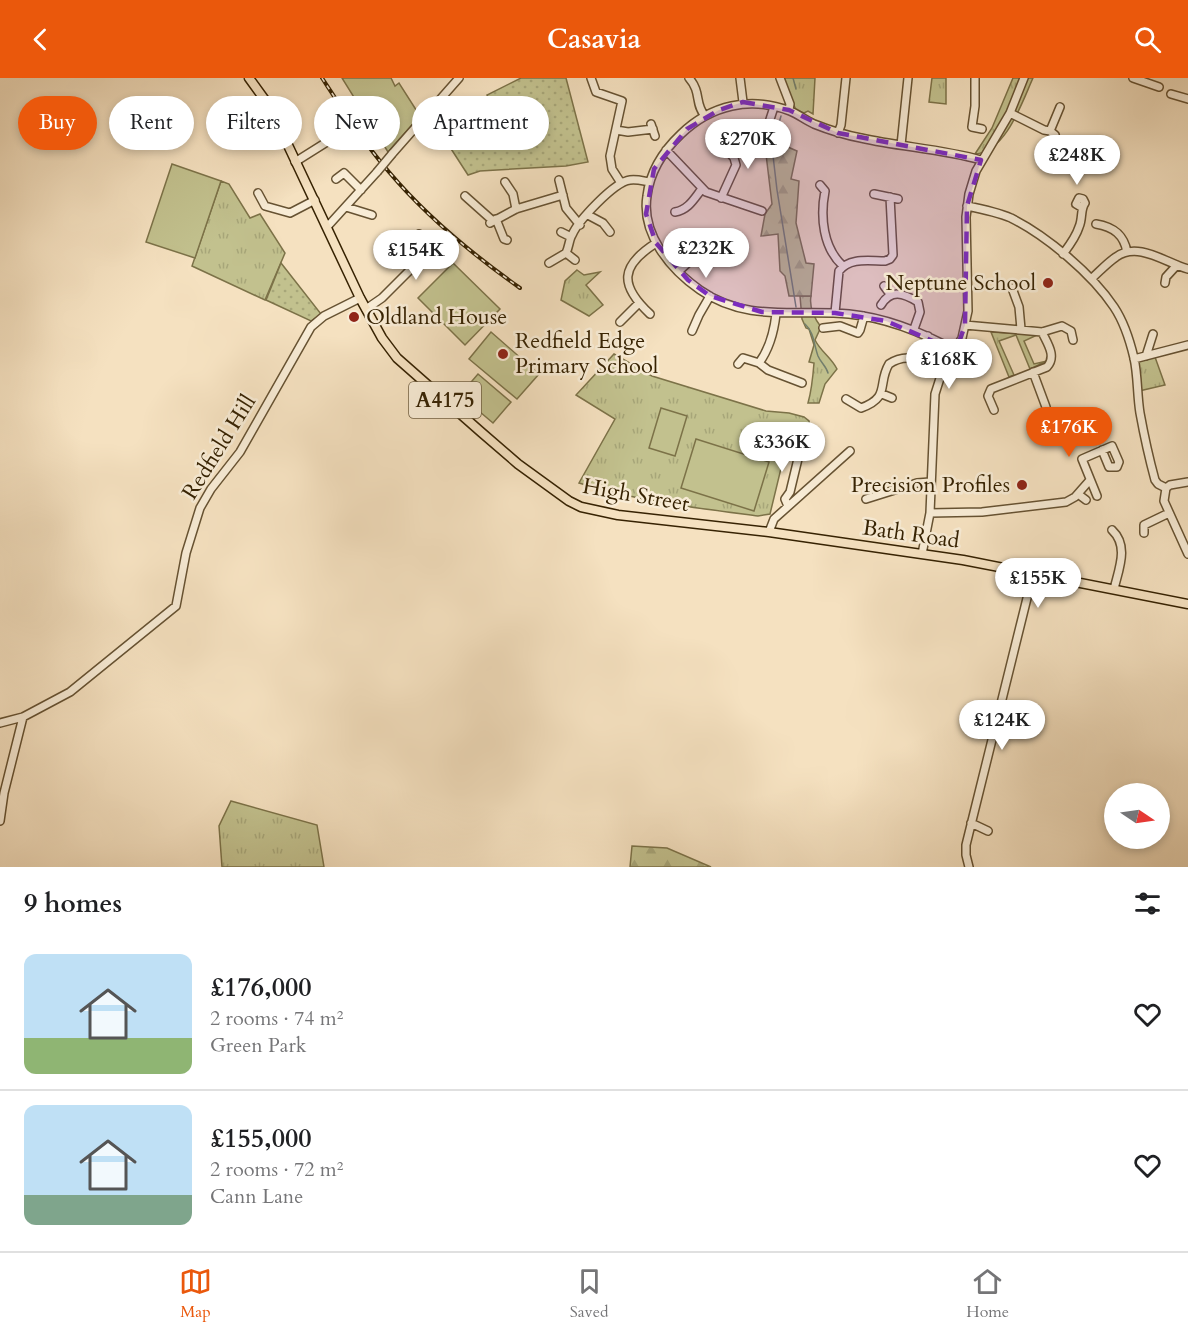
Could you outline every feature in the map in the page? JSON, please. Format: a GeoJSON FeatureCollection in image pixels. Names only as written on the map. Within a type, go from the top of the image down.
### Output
{"type":"FeatureCollection","features":[{"type":"Feature","properties":{"kind":"main road","name":"High Street"},"geometry":{"type":"LineString","coordinates":[[249,78],[270,107],[360,298],[382,338],[397,358],[518,464],[569,501],[581,507],[618,515],[769,532]]}},
{"type":"Feature","properties":{"kind":"main road","name":"Bath Road"},"geometry":{"type":"LineString","coordinates":[[769,532],[922,554],[1188,604]]}},
{"type":"Feature","properties":{"kind":"street"},"geometry":{"type":"LineString","coordinates":[[327,227],[459,78]]}},
{"type":"Feature","properties":{"kind":"street"},"geometry":{"type":"LineString","coordinates":[[591,78],[596,92],[622,100]]}},
{"type":"Feature","properties":{"kind":"street"},"geometry":{"type":"LineString","coordinates":[[741,78],[744,102]]}},
{"type":"Feature","properties":{"kind":"street"},"geometry":{"type":"LineString","coordinates":[[780,78],[790,104],[789,110]]}},
{"type":"Feature","properties":{"kind":"street"},"geometry":{"type":"LineString","coordinates":[[838,133],[842,125],[846,78]]}},
{"type":"Feature","properties":{"kind":"street"},"geometry":{"type":"LineString","coordinates":[[901,145],[908,78]]}},
{"type":"Feature","properties":{"kind":"street"},"geometry":{"type":"LineString","coordinates":[[975,78],[972,127],[982,129]]}},
{"type":"Feature","properties":{"kind":"street"},"geometry":{"type":"LineString","coordinates":[[922,554],[930,513],[935,394],[942,372],[956,351],[966,325],[967,206],[971,185],[981,160],[1010,113],[1024,78]]}},
{"type":"Feature","properties":{"kind":"street"},"geometry":{"type":"LineString","coordinates":[[1133,78],[1159,87]]}},
{"type":"Feature","properties":{"kind":"street"},"geometry":{"type":"LineString","coordinates":[[687,79],[698,88],[699,105],[705,116]]}},
{"type":"Feature","properties":{"kind":"street"},"geometry":{"type":"LineString","coordinates":[[621,183],[612,169],[610,156],[622,100],[628,94]]}},
{"type":"Feature","properties":{"kind":"street"},"geometry":{"type":"LineString","coordinates":[[1171,94],[1188,99]]}},
{"type":"Feature","properties":{"kind":"street"},"geometry":{"type":"LineString","coordinates":[[956,351],[914,329],[864,316],[835,313],[776,314],[746,310],[710,296],[679,271],[656,243],[646,214],[649,182],[666,150],[687,129],[705,116],[744,102],[789,110],[838,133],[981,160]]}},
{"type":"Feature","properties":{"kind":"street"},"geometry":{"type":"LineString","coordinates":[[764,143],[774,106]]}},
{"type":"Feature","properties":{"kind":"street"},"geometry":{"type":"LineString","coordinates":[[1050,131],[1060,107]]}},
{"type":"Feature","properties":{"kind":"street"},"geometry":{"type":"LineString","coordinates":[[1010,113],[1055,135],[1046,152]]}},
{"type":"Feature","properties":{"kind":"street"},"geometry":{"type":"LineString","coordinates":[[616,130],[628,132],[653,130]]}},
{"type":"Feature","properties":{"kind":"street"},"geometry":{"type":"LineString","coordinates":[[721,198],[735,169],[732,151],[723,145]]}},
{"type":"Feature","properties":{"kind":"street"},"geometry":{"type":"LineString","coordinates":[[295,162],[314,150]]}},
{"type":"Feature","properties":{"kind":"street"},"geometry":{"type":"LineString","coordinates":[[666,150],[701,190],[747,209],[762,211]]}},
{"type":"Feature","properties":{"kind":"street"},"geometry":{"type":"LineString","coordinates":[[336,180],[344,173],[361,189]]}},
{"type":"Feature","properties":{"kind":"street"},"geometry":{"type":"LineString","coordinates":[[549,263],[567,253],[571,237],[600,200],[621,183],[632,179],[649,182]]}},
{"type":"Feature","properties":{"kind":"street"},"geometry":{"type":"LineString","coordinates":[[560,180],[566,208],[580,225]]}},
{"type":"Feature","properties":{"kind":"street"},"geometry":{"type":"LineString","coordinates":[[505,182],[513,194],[516,209]]}},
{"type":"Feature","properties":{"kind":"street"},"geometry":{"type":"LineString","coordinates":[[820,185],[825,191],[822,207],[829,250],[843,266]]}},
{"type":"Feature","properties":{"kind":"street"},"geometry":{"type":"LineString","coordinates":[[675,212],[688,207],[701,190]]}},
{"type":"Feature","properties":{"kind":"street"},"geometry":{"type":"LineString","coordinates":[[258,193],[265,206],[290,213],[315,200]]}},
{"type":"Feature","properties":{"kind":"street"},"geometry":{"type":"LineString","coordinates":[[874,194],[898,199]]}},
{"type":"Feature","properties":{"kind":"street"},"geometry":{"type":"LineString","coordinates":[[464,195],[493,221],[504,239],[507,240]]}},
{"type":"Feature","properties":{"kind":"street"},"geometry":{"type":"LineString","coordinates":[[493,221],[516,209],[562,195]]}},
{"type":"Feature","properties":{"kind":"street"},"geometry":{"type":"LineString","coordinates":[[835,313],[839,272],[843,266],[850,262],[890,259],[893,250],[890,197]]}},
{"type":"Feature","properties":{"kind":"street"},"geometry":{"type":"LineString","coordinates":[[967,206],[1010,218],[1030,230],[1063,254],[1091,279],[1115,309],[1134,359],[1140,412],[1155,480],[1166,488]]}},
{"type":"Feature","properties":{"kind":"street"},"geometry":{"type":"LineString","coordinates":[[346,207],[372,215]]}},
{"type":"Feature","properties":{"kind":"street"},"geometry":{"type":"LineString","coordinates":[[1063,254],[1079,230],[1081,207]]}},
{"type":"Feature","properties":{"kind":"street"},"geometry":{"type":"LineString","coordinates":[[588,215],[603,223],[610,232]]}},
{"type":"Feature","properties":{"kind":"street"},"geometry":{"type":"LineString","coordinates":[[1096,224],[1104,225],[1120,234],[1125,239],[1127,252]]}},
{"type":"Feature","properties":{"kind":"street"},"geometry":{"type":"LineString","coordinates":[[561,232],[571,237]]}},
{"type":"Feature","properties":{"kind":"street"},"geometry":{"type":"LineString","coordinates":[[366,309],[382,298],[428,252],[427,247],[417,238],[419,234]]}},
{"type":"Feature","properties":{"kind":"street"},"geometry":{"type":"LineString","coordinates":[[650,314],[627,285],[629,268],[642,252],[656,243]]}},
{"type":"Feature","properties":{"kind":"street"},"geometry":{"type":"LineString","coordinates":[[679,271],[702,244],[723,248]]}},
{"type":"Feature","properties":{"kind":"street"},"geometry":{"type":"LineString","coordinates":[[1091,279],[1117,256],[1127,252],[1145,252],[1188,269]]}},
{"type":"Feature","properties":{"kind":"street"},"geometry":{"type":"LineString","coordinates":[[567,253],[576,260]]}},
{"type":"Feature","properties":{"kind":"street"},"geometry":{"type":"LineString","coordinates":[[1165,283],[1166,277],[1177,265]]}},
{"type":"Feature","properties":{"kind":"street"},"geometry":{"type":"LineString","coordinates":[[884,286],[890,294],[903,295],[918,302],[920,312],[914,329]]}},
{"type":"Feature","properties":{"kind":"street"},"geometry":{"type":"LineString","coordinates":[[1012,288],[1019,307],[1021,329]]}},
{"type":"Feature","properties":{"kind":"street"},"geometry":{"type":"LineString","coordinates":[[881,305],[890,294]]}},
{"type":"Feature","properties":{"kind":"street"},"geometry":{"type":"LineString","coordinates":[[692,332],[710,296]]}},
{"type":"Feature","properties":{"kind":"street","name":"Redfield Hill"},"geometry":{"type":"LineString","coordinates":[[0,723],[23,717],[70,692],[169,614],[176,606],[192,530],[200,508],[211,489],[240,452],[311,327],[324,316],[360,298]]}},
{"type":"Feature","properties":{"kind":"street"},"geometry":{"type":"LineString","coordinates":[[620,322],[639,303]]}},
{"type":"Feature","properties":{"kind":"street"},"geometry":{"type":"LineString","coordinates":[[761,367],[776,314]]}},
{"type":"Feature","properties":{"kind":"street"},"geometry":{"type":"LineString","coordinates":[[823,328],[840,326],[858,333],[864,316]]}},
{"type":"Feature","properties":{"kind":"street"},"geometry":{"type":"LineString","coordinates":[[966,325],[1042,332],[1062,326],[1071,331],[1073,340]]}},
{"type":"Feature","properties":{"kind":"street"},"geometry":{"type":"LineString","coordinates":[[994,410],[988,396],[991,389],[1047,366],[1052,358],[1042,332]]}},
{"type":"Feature","properties":{"kind":"street"},"geometry":{"type":"LineString","coordinates":[[1146,356],[1151,347],[1153,333]]}},
{"type":"Feature","properties":{"kind":"street"},"geometry":{"type":"LineString","coordinates":[[846,399],[861,408],[882,394],[884,376],[889,364],[917,357],[921,354],[928,336]]}},
{"type":"Feature","properties":{"kind":"street"},"geometry":{"type":"LineString","coordinates":[[1134,359],[1188,345]]}},
{"type":"Feature","properties":{"kind":"street"},"geometry":{"type":"LineString","coordinates":[[741,359],[792,383],[802,383]]}},
{"type":"Feature","properties":{"kind":"street"},"geometry":{"type":"LineString","coordinates":[[1034,372],[1046,407]]}},
{"type":"Feature","properties":{"kind":"street"},"geometry":{"type":"LineString","coordinates":[[882,394],[892,398]]}},
{"type":"Feature","properties":{"kind":"street"},"geometry":{"type":"LineString","coordinates":[[788,506],[785,499],[790,492],[804,448],[803,438]]}},
{"type":"Feature","properties":{"kind":"street"},"geometry":{"type":"LineString","coordinates":[[1097,496],[1082,459],[1102,450]]}},
{"type":"Feature","properties":{"kind":"street"},"geometry":{"type":"LineString","coordinates":[[769,532],[774,519],[850,451]]}},
{"type":"Feature","properties":{"kind":"street"},"geometry":{"type":"LineString","coordinates":[[930,513],[1009,510],[1066,502],[1078,494],[1090,480]]}},
{"type":"Feature","properties":{"kind":"street"},"geometry":{"type":"LineString","coordinates":[[866,499],[917,483],[930,482]]}},
{"type":"Feature","properties":{"kind":"street"},"geometry":{"type":"LineString","coordinates":[[1188,482],[1170,485],[1163,494],[1188,554]]}},
{"type":"Feature","properties":{"kind":"street"},"geometry":{"type":"LineString","coordinates":[[1078,494],[1086,500]]}},
{"type":"Feature","properties":{"kind":"street"},"geometry":{"type":"LineString","coordinates":[[1144,533],[1144,525],[1169,513]]}},
{"type":"Feature","properties":{"kind":"street"},"geometry":{"type":"LineString","coordinates":[[1112,530],[1119,536],[1122,547],[1114,589]]}},
{"type":"Feature","properties":{"kind":"street"},"geometry":{"type":"LineString","coordinates":[[969,867],[966,855],[971,823],[1033,574]]}},
{"type":"Feature","properties":{"kind":"street"},"geometry":{"type":"LineString","coordinates":[[0,821],[4,794],[23,717]]}},
{"type":"Feature","properties":{"kind":"street"},"geometry":{"type":"LineString","coordinates":[[971,823],[988,831]]}},
{"type":"Feature","properties":{"kind":"highlighted area"},"geometry":{"type":"Polygon","coordinates":[[[743,102],[789,110],[838,133],[981,160],[967,206],[965,325],[956,351],[886,321],[835,313],[762,312],[710,296],[688,280],[656,243],[646,214],[654,169],[687,129],[719,110],[743,102]]]}},
{"type":"Feature","properties":{"kind":"green space"},"geometry":{"type":"Polygon","coordinates":[[[342,78],[391,78],[395,86],[399,83],[412,103],[412,125],[400,138],[400,96],[353,96],[342,78]]]}},
{"type":"Feature","properties":{"kind":"green space"},"geometry":{"type":"Polygon","coordinates":[[[521,78],[566,78],[588,162],[566,166],[480,171],[468,175],[452,150],[549,150],[549,96],[487,95],[521,78]]]}},
{"type":"Feature","properties":{"kind":"green space"},"geometry":{"type":"Polygon","coordinates":[[[782,78],[815,78],[813,114],[796,110],[782,78]]]}},
{"type":"Feature","properties":{"kind":"green space"},"geometry":{"type":"Polygon","coordinates":[[[932,78],[946,78],[946,104],[929,102],[932,78]]]}},
{"type":"Feature","properties":{"kind":"green space"},"geometry":{"type":"Polygon","coordinates":[[[1013,78],[1033,78],[1018,112],[1004,135],[996,145],[975,154],[992,128],[1013,78]]]}},
{"type":"Feature","properties":{"kind":"green space"},"geometry":{"type":"Polygon","coordinates":[[[781,144],[797,151],[791,179],[799,181],[796,223],[806,263],[814,264],[811,296],[789,296],[785,276],[780,271],[778,234],[761,236],[765,214],[772,204],[765,146],[781,144]]]}},
{"type":"Feature","properties":{"kind":"green space"},"geometry":{"type":"Polygon","coordinates":[[[172,164],[221,181],[195,258],[146,242],[172,164]]]}},
{"type":"Feature","properties":{"kind":"green space"},"geometry":{"type":"Polygon","coordinates":[[[221,181],[229,184],[250,218],[260,214],[285,253],[265,300],[192,266],[221,181]]]}},
{"type":"Feature","properties":{"kind":"green space"},"geometry":{"type":"Polygon","coordinates":[[[281,263],[321,314],[311,321],[266,300],[281,263]]]}},
{"type":"Feature","properties":{"kind":"green space"},"geometry":{"type":"Polygon","coordinates":[[[453,263],[500,309],[465,345],[418,298],[453,263]]]}},
{"type":"Feature","properties":{"kind":"green space"},"geometry":{"type":"Polygon","coordinates":[[[577,270],[584,275],[600,272],[586,285],[603,305],[589,316],[561,300],[565,281],[577,270]]]}},
{"type":"Feature","properties":{"kind":"green space"},"geometry":{"type":"Polygon","coordinates":[[[800,296],[811,296],[813,313],[821,327],[815,340],[837,369],[825,384],[819,403],[808,403],[814,363],[809,362],[814,345],[809,329],[806,328],[802,319],[800,296]]]}},
{"type":"Feature","properties":{"kind":"green space"},"geometry":{"type":"Polygon","coordinates":[[[491,332],[539,374],[517,399],[469,359],[491,332]]]}},
{"type":"Feature","properties":{"kind":"green space"},"geometry":{"type":"Polygon","coordinates":[[[991,332],[1037,335],[1024,341],[1034,364],[1047,361],[1030,369],[1016,335],[999,341],[1014,375],[1009,377],[991,332]]]}},
{"type":"Feature","properties":{"kind":"green space"},"geometry":{"type":"Polygon","coordinates":[[[614,354],[652,376],[766,411],[804,417],[809,421],[810,428],[791,427],[770,514],[758,516],[667,503],[623,495],[579,483],[615,419],[576,395],[614,354]]]}},
{"type":"Feature","properties":{"kind":"green space"},"geometry":{"type":"Polygon","coordinates":[[[1155,357],[1165,385],[1139,391],[1137,362],[1155,357]]]}},
{"type":"Feature","properties":{"kind":"green space"},"geometry":{"type":"Polygon","coordinates":[[[478,374],[511,402],[493,423],[460,395],[478,374]]]}},
{"type":"Feature","properties":{"kind":"green space"},"geometry":{"type":"Polygon","coordinates":[[[661,408],[687,416],[675,456],[649,448],[661,408]]]}},
{"type":"Feature","properties":{"kind":"green space"},"geometry":{"type":"Polygon","coordinates":[[[696,439],[769,462],[754,511],[681,488],[696,439]]]}},
{"type":"Feature","properties":{"kind":"green space"},"geometry":{"type":"Polygon","coordinates":[[[231,801],[317,825],[324,867],[222,867],[219,826],[231,801]]]}},
{"type":"Feature","properties":{"kind":"green space"},"geometry":{"type":"Polygon","coordinates":[[[632,846],[667,848],[711,867],[630,867],[632,846]]]}},
{"type":"Feature","properties":{"kind":"waterway"},"geometry":{"type":"LineString","coordinates":[[793,78],[796,89]]}},
{"type":"Feature","properties":{"kind":"waterway"},"geometry":{"type":"LineString","coordinates":[[781,116],[772,147],[796,307]]}},
{"type":"Feature","properties":{"kind":"waterway"},"geometry":{"type":"LineString","coordinates":[[805,324],[810,331],[818,356],[828,373]]}},
{"type":"Feature","properties":{"kind":"railway"},"geometry":{"type":"LineString","coordinates":[[322,78],[362,138],[404,189],[451,234],[520,288]]}},
{"type":"Feature","properties":{"kind":"place","name":"Neptune School"},"geometry":{"type":"Point","coordinates":[1048,283]}},
{"type":"Feature","properties":{"kind":"place","name":"Oldland House"},"geometry":{"type":"Point","coordinates":[354,317]}},
{"type":"Feature","properties":{"kind":"place","name":"Redfield Edge Primary School"},"geometry":{"type":"Point","coordinates":[503,354]}},
{"type":"Feature","properties":{"kind":"place","name":"Precision Profiles"},"geometry":{"type":"Point","coordinates":[1022,485]}}]}
